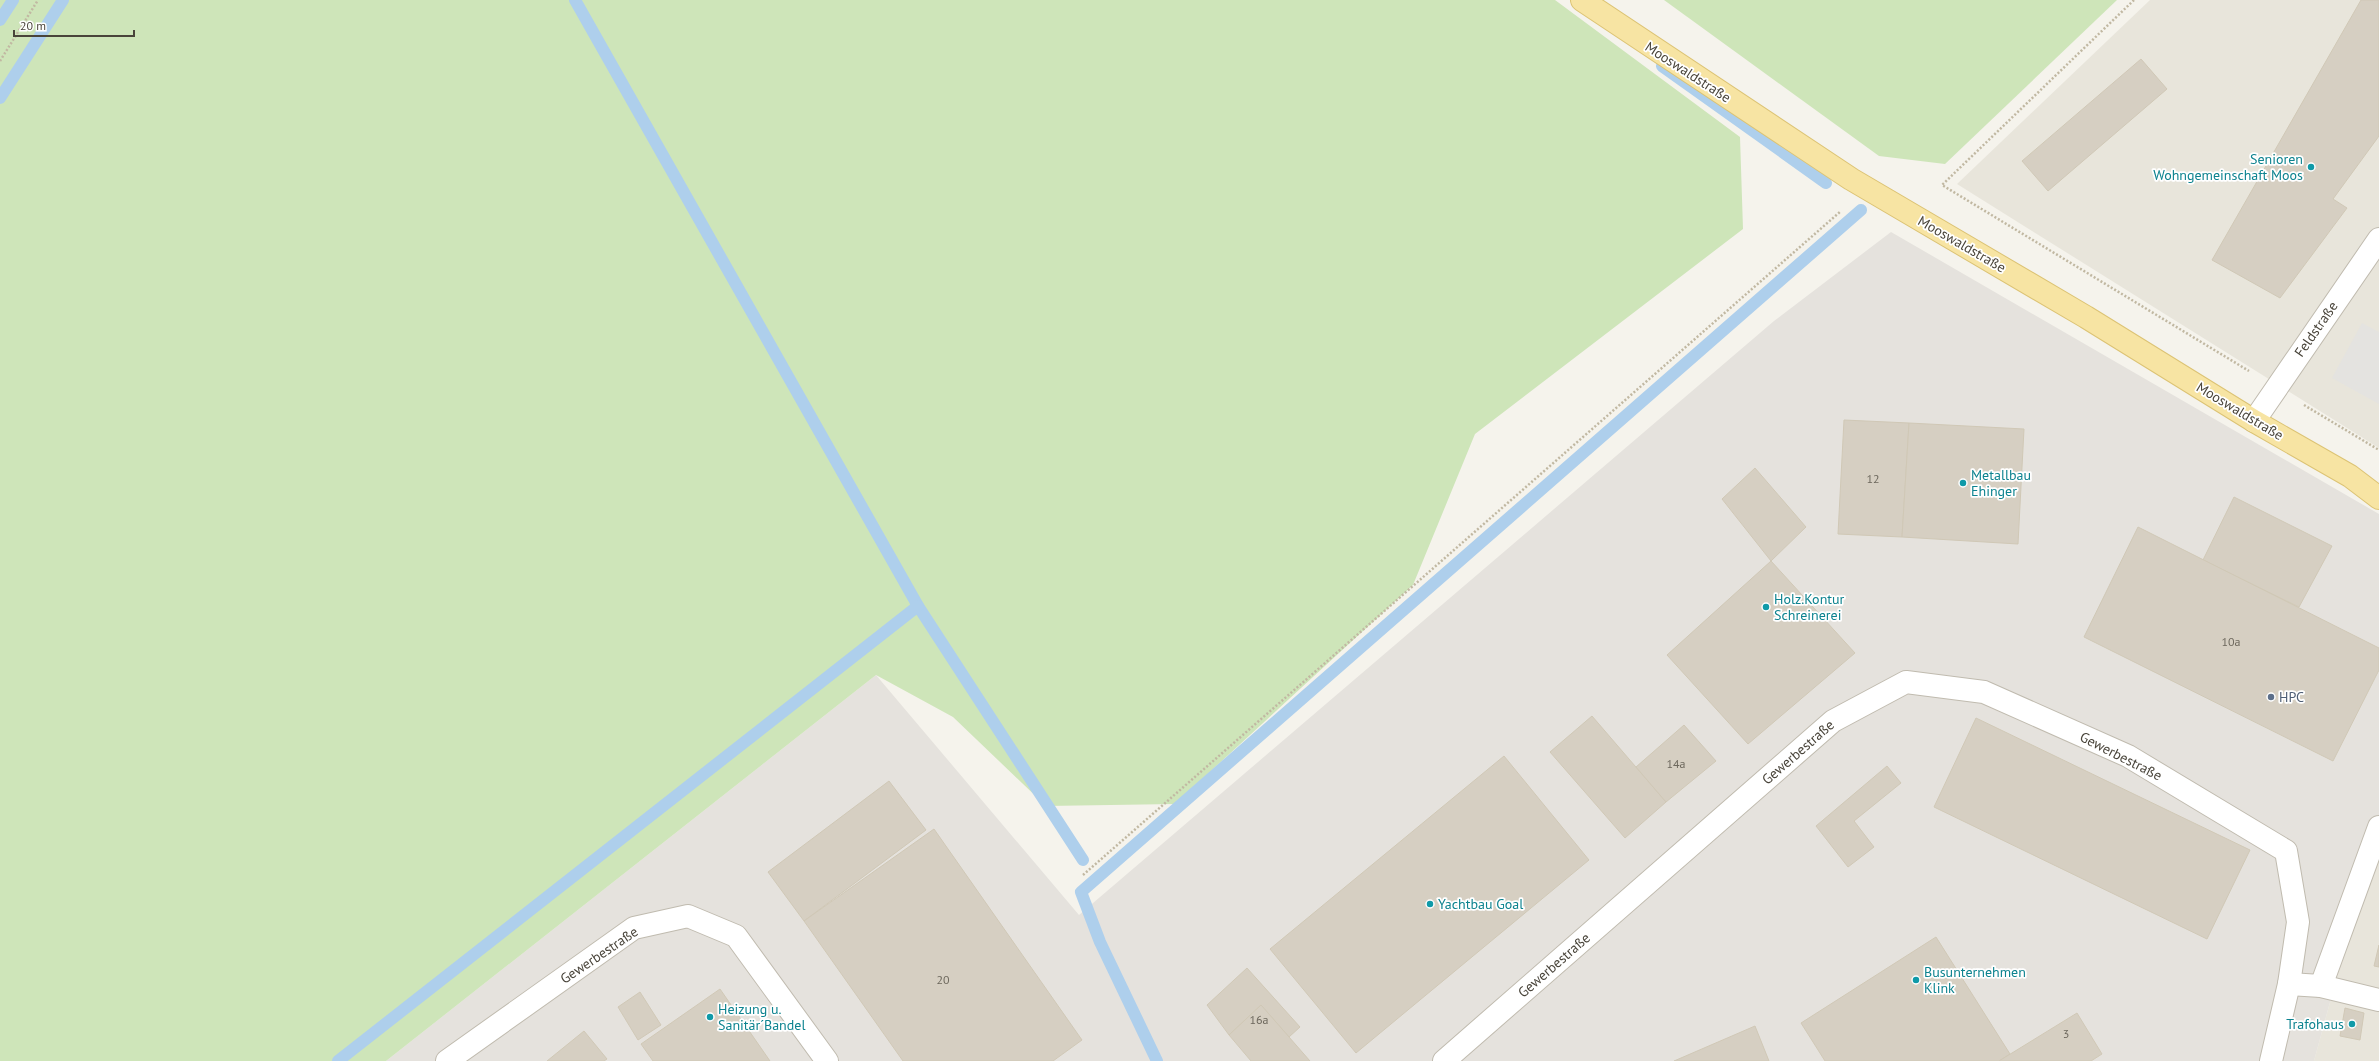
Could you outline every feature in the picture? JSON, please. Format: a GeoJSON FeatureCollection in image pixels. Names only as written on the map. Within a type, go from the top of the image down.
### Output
{"type":"FeatureCollection","features":[{"type":"Feature","properties":{"kind":"main road","name":"Mooswaldstraße"},"geometry":{"type":"LineString","coordinates":[[1582,0],[1866,188],[2086,317],[2254,420],[2350,476],[2379,498]]}},
{"type":"Feature","properties":{"kind":"main road","name":"Mooswaldstraße"},"geometry":{"type":"LineString","coordinates":[[2350,476],[2379,487]]}},
{"type":"Feature","properties":{"kind":"street","name":"Feldstraße"},"geometry":{"type":"LineString","coordinates":[[2254,420],[2275,387],[2379,239]]}},
{"type":"Feature","properties":{"kind":"street","name":"Gewerbestraße"},"geometry":{"type":"LineString","coordinates":[[1444,1061],[1832,721],[1906,682],[1984,692],[1991,695],[2128,756],[2286,851],[2298,922],[2289,984],[2271,1061]]}},
{"type":"Feature","properties":{"kind":"street"},"geometry":{"type":"LineString","coordinates":[[2321,986],[2379,826]]}},
{"type":"Feature","properties":{"kind":"street","name":"Gewerbestraße"},"geometry":{"type":"LineString","coordinates":[[447,1061],[634,928],[688,916],[736,936],[827,1061]]}},
{"type":"Feature","properties":{"kind":"street"},"geometry":{"type":"LineString","coordinates":[[2289,984],[2321,986],[2379,1000]]}},
{"type":"Feature","properties":{"kind":"path"},"geometry":{"type":"LineString","coordinates":[[0,61],[38,0]]}},
{"type":"Feature","properties":{"kind":"path"},"geometry":{"type":"LineString","coordinates":[[2134,0],[1942,185],[2379,450]]}},
{"type":"Feature","properties":{"kind":"path"},"geometry":{"type":"LineString","coordinates":[[1083,875],[1866,188]]}},
{"type":"Feature","properties":{"kind":"shaded area"},"geometry":{"type":"Polygon","coordinates":[[[2150,0],[2379,0],[2379,448],[1957,184],[2150,0]]]}},
{"type":"Feature","properties":{"kind":"shaded area"},"geometry":{"type":"Polygon","coordinates":[[[1891,232],[2379,514],[2379,859],[2357,903],[2314,1061],[386,1061],[876,675],[1079,915],[1774,321],[1891,232]]]}},
{"type":"Feature","properties":{"kind":"shaded area"},"geometry":{"type":"Polygon","coordinates":[[[2362,323],[2379,332],[2379,404],[2332,378],[2362,323]]]}},
{"type":"Feature","properties":{"kind":"shaded area"},"geometry":{"type":"Polygon","coordinates":[[[2379,859],[2379,1061],[2314,1061],[2357,903],[2379,859]]]}},
{"type":"Feature","properties":{"kind":"green space"},"geometry":{"type":"Polygon","coordinates":[[[0,0],[1555,0],[1740,137],[1743,229],[1475,434],[1413,585],[1175,804],[1046,806],[953,717],[876,675],[386,1061],[0,1061],[0,0]]]}},
{"type":"Feature","properties":{"kind":"green space"},"geometry":{"type":"Polygon","coordinates":[[[1664,0],[2117,0],[1945,164],[1879,156],[1664,0]]]}},
{"type":"Feature","properties":{"kind":"building","name":"Senioren Wohngemeinschaft Moos"},"geometry":{"type":"Polygon","coordinates":[[[2361,0],[2379,0],[2379,136],[2333,199],[2347,208],[2280,298],[2212,260],[2361,0]]]}},
{"type":"Feature","properties":{"kind":"building"},"geometry":{"type":"Polygon","coordinates":[[[2141,59],[2167,89],[2048,191],[2022,161],[2141,59]]]}},
{"type":"Feature","properties":{"kind":"building"},"geometry":{"type":"Polygon","coordinates":[[[1844,420],[1909,423],[1902,537],[1838,534],[1844,420]]]}},
{"type":"Feature","properties":{"kind":"building","name":"Metallbau Ehinger"},"geometry":{"type":"Polygon","coordinates":[[[1909,423],[2024,429],[2018,544],[1902,537],[1909,423]]]}},
{"type":"Feature","properties":{"kind":"building"},"geometry":{"type":"Polygon","coordinates":[[[1755,468],[1806,527],[1771,561],[1722,499],[1755,468]]]}},
{"type":"Feature","properties":{"kind":"building"},"geometry":{"type":"Polygon","coordinates":[[[2234,497],[2332,546],[2299,607],[2203,560],[2234,497]]]}},
{"type":"Feature","properties":{"kind":"building"},"geometry":{"type":"Polygon","coordinates":[[[2138,527],[2379,648],[2379,670],[2333,761],[2084,637],[2138,527]]]}},
{"type":"Feature","properties":{"kind":"building","name":"Holz.Kontur Schreinerei"},"geometry":{"type":"Polygon","coordinates":[[[1771,561],[1855,653],[1748,744],[1667,655],[1771,561]]]}},
{"type":"Feature","properties":{"kind":"building"},"geometry":{"type":"Polygon","coordinates":[[[1592,716],[1666,802],[1625,838],[1550,752],[1592,716]]]}},
{"type":"Feature","properties":{"kind":"building"},"geometry":{"type":"Polygon","coordinates":[[[1976,718],[2250,850],[2207,939],[1934,807],[1976,718]]]}},
{"type":"Feature","properties":{"kind":"building"},"geometry":{"type":"Polygon","coordinates":[[[1684,725],[1716,761],[1666,802],[1636,767],[1684,725]]]}},
{"type":"Feature","properties":{"kind":"building","name":"Yachtbau Goal"},"geometry":{"type":"Polygon","coordinates":[[[1504,756],[1589,860],[1356,1053],[1270,949],[1504,756]]]}},
{"type":"Feature","properties":{"kind":"building"},"geometry":{"type":"Polygon","coordinates":[[[1887,766],[1901,783],[1854,821],[1874,847],[1848,867],[1816,826],[1887,766]]]}},
{"type":"Feature","properties":{"kind":"building"},"geometry":{"type":"Polygon","coordinates":[[[889,781],[926,830],[804,921],[768,872],[889,781]]]}},
{"type":"Feature","properties":{"kind":"building"},"geometry":{"type":"Polygon","coordinates":[[[934,829],[1082,1040],[1053,1061],[903,1061],[804,921],[934,829]]]}},
{"type":"Feature","properties":{"kind":"building","name":"Busunternehmen Klink"},"geometry":{"type":"Polygon","coordinates":[[[1936,937],[2010,1054],[1999,1061],[1825,1061],[1801,1023],[1936,937]]]}},
{"type":"Feature","properties":{"kind":"building"},"geometry":{"type":"Polygon","coordinates":[[[2379,945],[2379,967],[2374,966],[2379,945]]]}},
{"type":"Feature","properties":{"kind":"building"},"geometry":{"type":"Polygon","coordinates":[[[1247,968],[1300,1027],[1289,1037],[1261,1005],[1229,1035],[1207,1005],[1247,968]]]}},
{"type":"Feature","properties":{"kind":"building","name":"Heizung u. Sanitär´Bandel"},"geometry":{"type":"Polygon","coordinates":[[[720,989],[770,1061],[653,1061],[641,1044],[720,989]]]}},
{"type":"Feature","properties":{"kind":"building"},"geometry":{"type":"Polygon","coordinates":[[[640,992],[661,1025],[638,1040],[618,1007],[640,992]]]}},
{"type":"Feature","properties":{"kind":"building"},"geometry":{"type":"Polygon","coordinates":[[[1261,1005],[1310,1061],[1251,1061],[1229,1035],[1261,1005]]]}},
{"type":"Feature","properties":{"kind":"building","name":"Trafohaus"},"geometry":{"type":"Polygon","coordinates":[[[2345,1008],[2364,1013],[2360,1040],[2340,1036],[2345,1008]]]}},
{"type":"Feature","properties":{"kind":"building"},"geometry":{"type":"Polygon","coordinates":[[[2077,1013],[2102,1054],[2091,1061],[1999,1061],[2077,1013]]]}},
{"type":"Feature","properties":{"kind":"building"},"geometry":{"type":"Polygon","coordinates":[[[1755,1026],[1769,1061],[1674,1061],[1755,1026]]]}},
{"type":"Feature","properties":{"kind":"building"},"geometry":{"type":"Polygon","coordinates":[[[584,1031],[607,1059],[604,1061],[547,1061],[584,1031]]]}},
{"type":"Feature","properties":{"kind":"waterway"},"geometry":{"type":"LineString","coordinates":[[0,20],[13,0]]}},
{"type":"Feature","properties":{"kind":"waterway"},"geometry":{"type":"LineString","coordinates":[[0,98],[63,0]]}},
{"type":"Feature","properties":{"kind":"waterway"},"geometry":{"type":"LineString","coordinates":[[575,0],[918,606],[1083,860]]}},
{"type":"Feature","properties":{"kind":"waterway"},"geometry":{"type":"LineString","coordinates":[[1662,66],[1826,183]]}},
{"type":"Feature","properties":{"kind":"waterway"},"geometry":{"type":"LineString","coordinates":[[1157,1061],[1100,942],[1081,892],[1861,210]]}},
{"type":"Feature","properties":{"kind":"waterway"},"geometry":{"type":"LineString","coordinates":[[338,1061],[918,606]]}},
{"type":"Feature","properties":{"kind":"place","name":"Senioren Wohngemeinschaft Moos"},"geometry":{"type":"Point","coordinates":[2311,167]}},
{"type":"Feature","properties":{"kind":"place","name":"Metallbau Ehinger"},"geometry":{"type":"Point","coordinates":[1963,483]}},
{"type":"Feature","properties":{"kind":"place","name":"Holz.Kontur Schreinerei"},"geometry":{"type":"Point","coordinates":[1766,607]}},
{"type":"Feature","properties":{"kind":"place","name":"HPC"},"geometry":{"type":"Point","coordinates":[2271,697]}},
{"type":"Feature","properties":{"kind":"place","name":"Yachtbau Goal"},"geometry":{"type":"Point","coordinates":[1430,904]}},
{"type":"Feature","properties":{"kind":"place","name":"Busunternehmen Klink"},"geometry":{"type":"Point","coordinates":[1916,980]}},
{"type":"Feature","properties":{"kind":"place","name":"Heizung u. Sanitär´Bandel"},"geometry":{"type":"Point","coordinates":[710,1017]}},
{"type":"Feature","properties":{"kind":"place","name":"Trafohaus"},"geometry":{"type":"Point","coordinates":[2352,1024]}}]}
